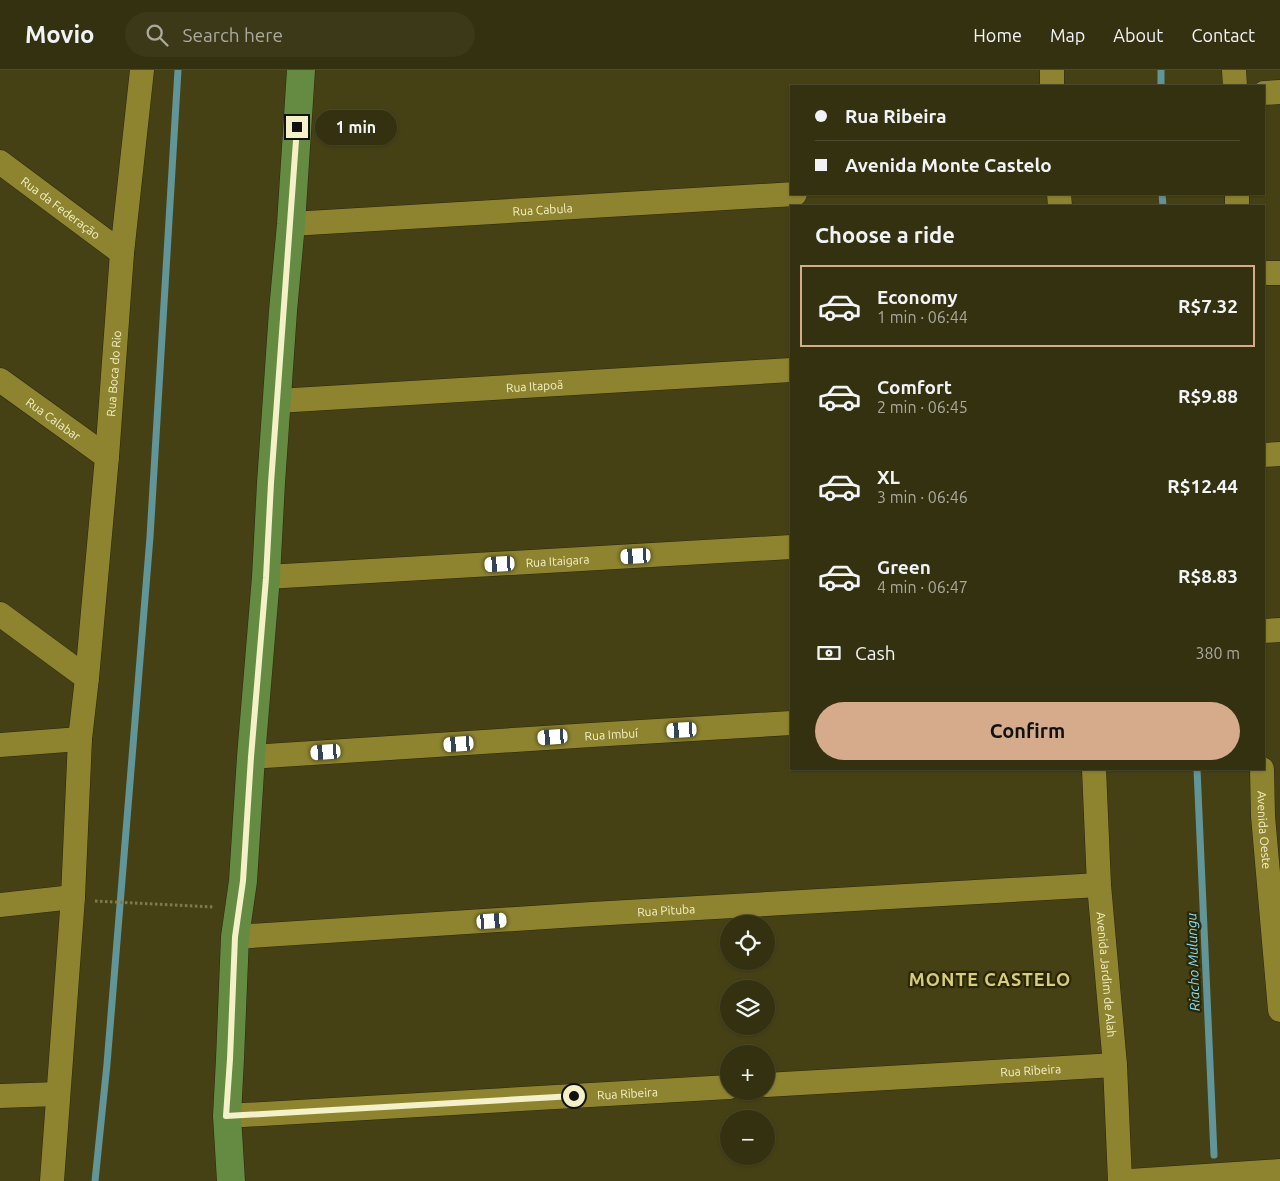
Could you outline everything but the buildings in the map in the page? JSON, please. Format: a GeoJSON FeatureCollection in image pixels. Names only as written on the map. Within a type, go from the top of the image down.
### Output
{"type":"FeatureCollection","features":[{"type":"Feature","properties":{"kind":"street","name":"Rua Boca do Rio"},"geometry":{"type":"LineString","coordinates":[[52,1181],[73,897],[80,739],[107,457],[122,253],[142,70]]}},
{"type":"Feature","properties":{"kind":"street"},"geometry":{"type":"LineString","coordinates":[[231,1181],[226,1116],[235,937],[243,881],[301,70]]}},
{"type":"Feature","properties":{"kind":"street"},"geometry":{"type":"LineString","coordinates":[[1052,70],[1052,85]]}},
{"type":"Feature","properties":{"kind":"street"},"geometry":{"type":"LineString","coordinates":[[1234,70],[1234,85]]}},
{"type":"Feature","properties":{"kind":"street"},"geometry":{"type":"LineString","coordinates":[[1265,93],[1280,92]]}},
{"type":"Feature","properties":{"kind":"street","name":"Rua da Federação"},"geometry":{"type":"LineString","coordinates":[[0,162],[122,253]]}},
{"type":"Feature","properties":{"kind":"street","name":"Rua Cabula"},"geometry":{"type":"LineString","coordinates":[[291,224],[790,194]]}},
{"type":"Feature","properties":{"kind":"street"},"geometry":{"type":"LineString","coordinates":[[1265,273],[1280,272]]}},
{"type":"Feature","properties":{"kind":"street","name":"Rua Itapoã"},"geometry":{"type":"LineString","coordinates":[[277,401],[790,370]]}},
{"type":"Feature","properties":{"kind":"street","name":"Rua Calabar"},"geometry":{"type":"LineString","coordinates":[[0,380],[107,457]]}},
{"type":"Feature","properties":{"kind":"street"},"geometry":{"type":"LineString","coordinates":[[1265,455],[1280,454]]}},
{"type":"Feature","properties":{"kind":"street","name":"Rua Itaigara"},"geometry":{"type":"LineString","coordinates":[[266,578],[790,547]]}},
{"type":"Feature","properties":{"kind":"street"},"geometry":{"type":"LineString","coordinates":[[0,614],[87,678]]}},
{"type":"Feature","properties":{"kind":"street"},"geometry":{"type":"LineString","coordinates":[[1265,631],[1280,630]]}},
{"type":"Feature","properties":{"kind":"street","name":"Rua Imbuí"},"geometry":{"type":"LineString","coordinates":[[251,757],[790,723]]}},
{"type":"Feature","properties":{"kind":"street"},"geometry":{"type":"LineString","coordinates":[[0,745],[80,739]]}},
{"type":"Feature","properties":{"kind":"street","name":"Avenida Jardim de Alah"},"geometry":{"type":"LineString","coordinates":[[1094,770],[1100,885],[1115,1065],[1120,1181]]}},
{"type":"Feature","properties":{"kind":"street","name":"Avenida Oeste"},"geometry":{"type":"LineString","coordinates":[[1262,770],[1272,815],[1280,996]]}},
{"type":"Feature","properties":{"kind":"street","name":"Rua Pituba"},"geometry":{"type":"LineString","coordinates":[[235,937],[592,914],[1100,885]]}},
{"type":"Feature","properties":{"kind":"street"},"geometry":{"type":"LineString","coordinates":[[0,906],[73,897]]}},
{"type":"Feature","properties":{"kind":"street","name":"Rua Ribeira"},"geometry":{"type":"LineString","coordinates":[[775,1084],[1115,1065]]}},
{"type":"Feature","properties":{"kind":"street","name":"Rua Ribeira"},"geometry":{"type":"LineString","coordinates":[[226,1116],[720,1088]]}},
{"type":"Feature","properties":{"kind":"street"},"geometry":{"type":"LineString","coordinates":[[0,1096],[58,1094]]}},
{"type":"Feature","properties":{"kind":"street"},"geometry":{"type":"LineString","coordinates":[[1130,1181],[1280,1171]]}},
{"type":"Feature","properties":{"kind":"path"},"geometry":{"type":"LineString","coordinates":[[108,902],[239,909]]}},
{"type":"Feature","properties":{"kind":"waterway"},"geometry":{"type":"LineString","coordinates":[[95,1181],[107,1064],[150,537],[178,70]]}},
{"type":"Feature","properties":{"kind":"waterway","name":"Riacho Mulungu"},"geometry":{"type":"LineString","coordinates":[[1161,70],[1161,85]]}},
{"type":"Feature","properties":{"kind":"waterway","name":"Riacho Mulungu"},"geometry":{"type":"LineString","coordinates":[[1162,195],[1163,205]]}},
{"type":"Feature","properties":{"kind":"waterway","name":"Riacho Mulungu"},"geometry":{"type":"LineString","coordinates":[[1197,770],[1214,1155]]}},
{"type":"Feature","properties":{"kind":"district","name":"MONTE CASTELO"},"geometry":{"type":"Point","coordinates":[990,979]}},
{"type":"Feature","properties":{"kind":"route"},"geometry":{"type":"LineString","coordinates":[[297,127],[243,881],[235,937],[226,1116],[574,1096]]}}]}
